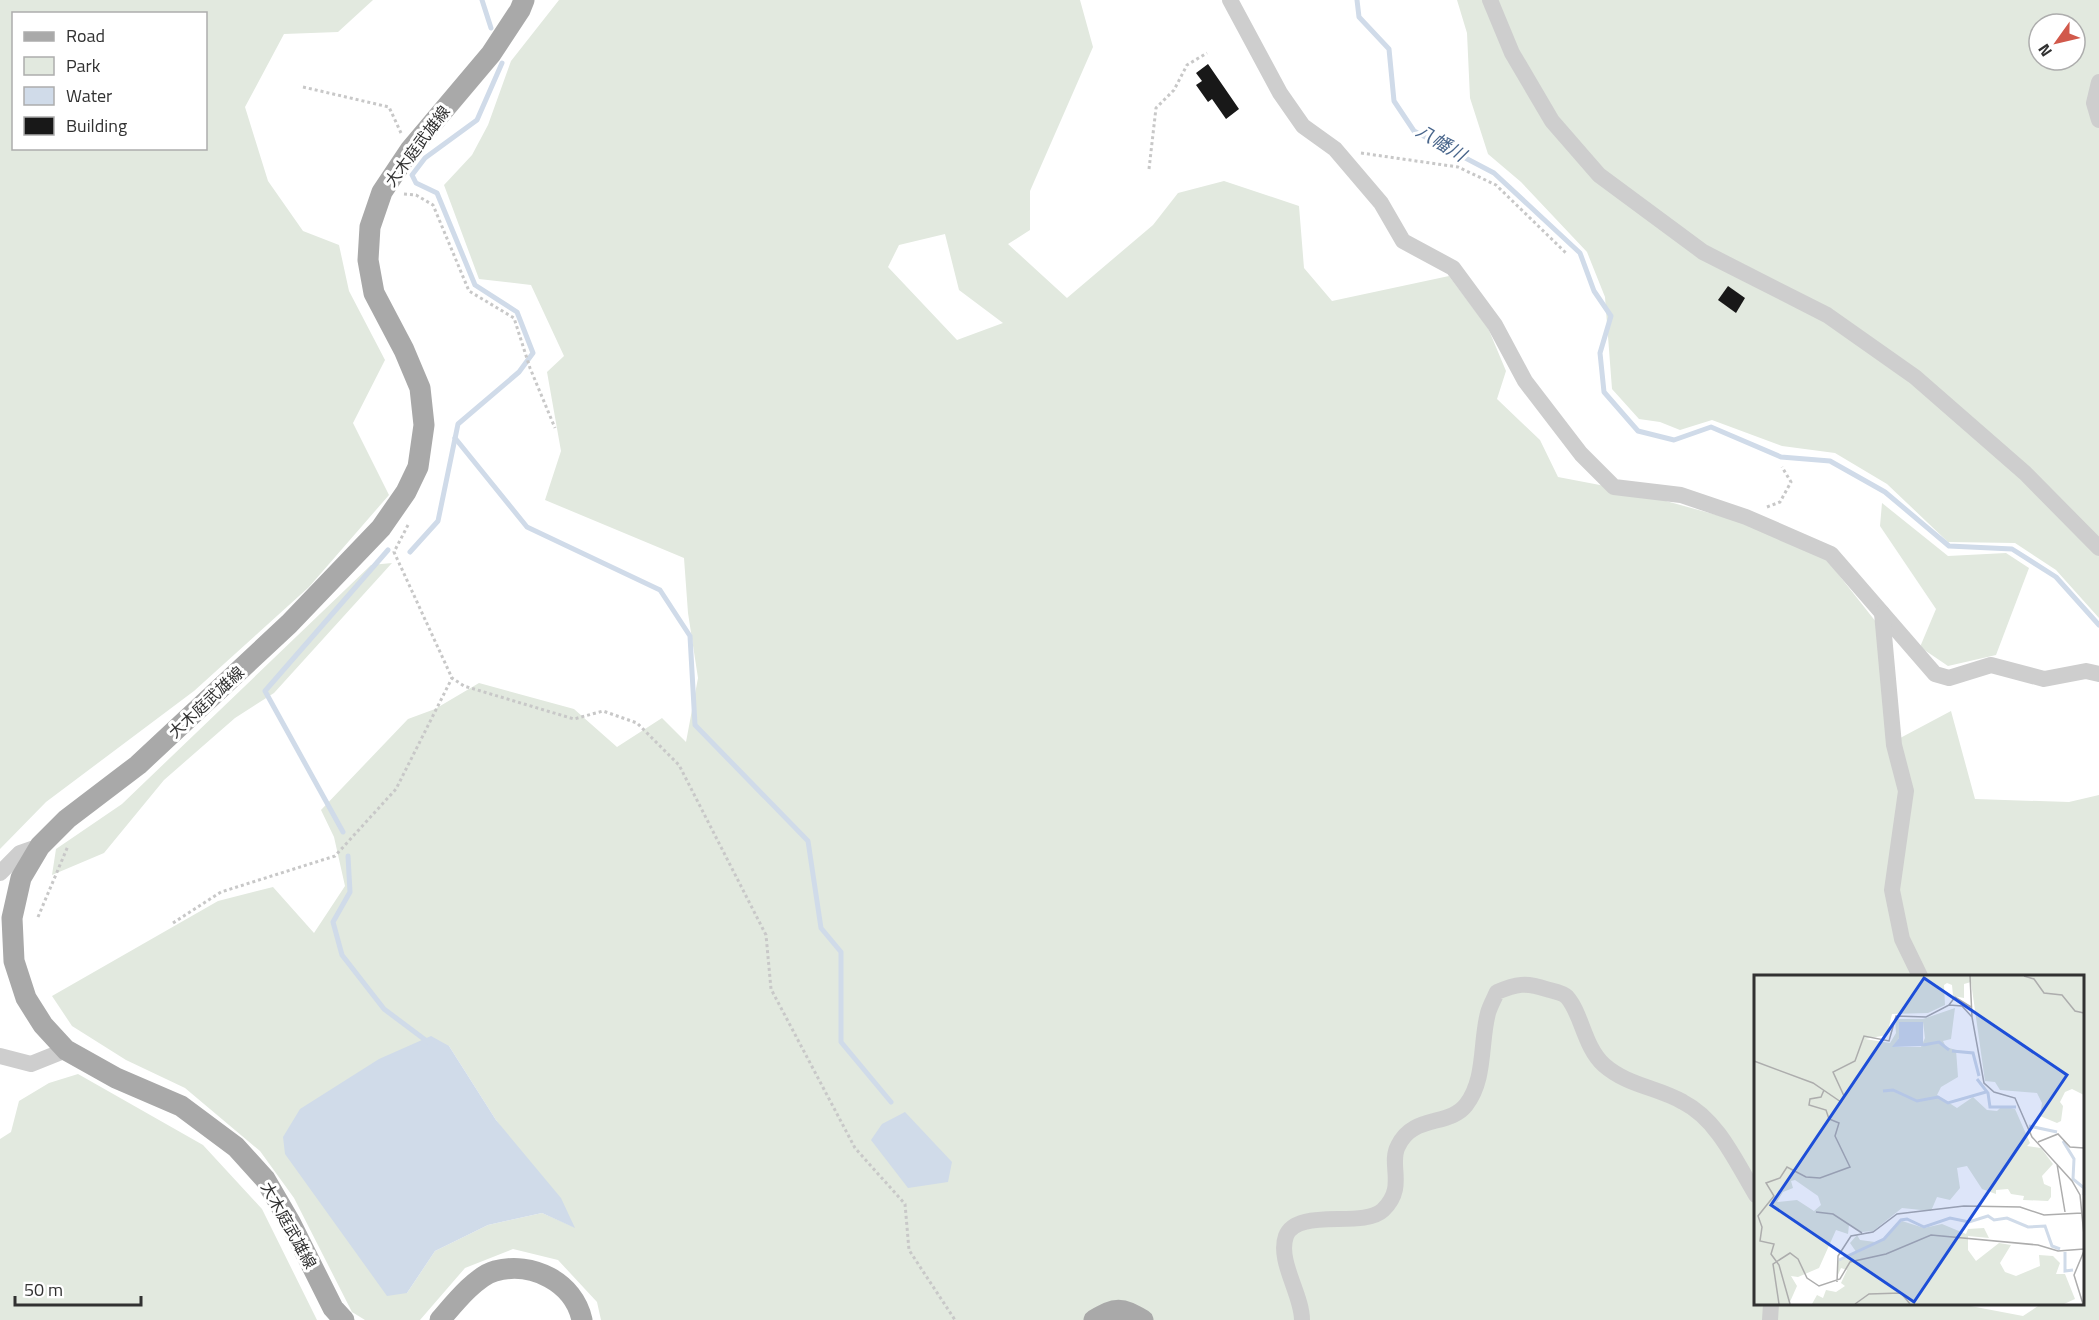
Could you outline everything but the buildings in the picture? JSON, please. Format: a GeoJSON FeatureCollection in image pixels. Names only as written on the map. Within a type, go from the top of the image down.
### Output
{"type":"FeatureCollection","features":[{"type":"Feature","properties":{"kind":"main road","name":"大木庭武雄線"},"geometry":{"type":"LineString","coordinates":[[344,1320],[333,1308],[290,1222],[265,1179],[236,1147],[181,1106],[116,1078],[66,1050],[43,1025],[26,998],[14,962],[12,918],[21,878],[40,846],[67,819],[138,765],[289,624],[381,528],[406,492],[418,467],[424,425],[420,388],[404,350],[374,293],[368,260],[370,227],[382,192],[410,150],[491,54],[520,10],[524,0]]}},
{"type":"Feature","properties":{"kind":"main road"},"geometry":{"type":"LineString","coordinates":[[440,1320],[469,1288],[494,1271],[524,1269],[549,1276],[567,1291],[581,1312],[582,1320]]}},
{"type":"Feature","properties":{"kind":"main road"},"geometry":{"type":"LineString","coordinates":[[1094,1320],[1109,1311],[1126,1310],[1143,1320]]}},
{"type":"Feature","properties":{"kind":"street"},"geometry":{"type":"LineString","coordinates":[[1230,0],[1280,93],[1303,126],[1335,149],[1381,203],[1403,241],[1453,268],[1495,326],[1525,381],[1581,454],[1614,487],[1682,495],[1746,517],[1831,554],[1935,674],[1949,678],[1991,665],[2044,679],[2086,671],[2099,674]]}},
{"type":"Feature","properties":{"kind":"street"},"geometry":{"type":"LineString","coordinates":[[1490,0],[1512,53],[1552,121],[1599,175],[1703,252],[1827,315],[1915,377],[2025,473],[2099,548]]}},
{"type":"Feature","properties":{"kind":"street"},"geometry":{"type":"LineString","coordinates":[[2099,82],[2094,103],[2099,120]]}},
{"type":"Feature","properties":{"kind":"street"},"geometry":{"type":"LineString","coordinates":[[1882,613],[1894,745],[1906,791],[1892,890],[1902,939],[1920,975]]}},
{"type":"Feature","properties":{"kind":"street"},"geometry":{"type":"LineString","coordinates":[[0,873],[20,853],[40,846]]}},
{"type":"Feature","properties":{"kind":"street"},"geometry":{"type":"LineString","coordinates":[[1302,1320],[1302,1308],[1284,1254],[1286,1237],[1291,1229],[1301,1223],[1367,1217],[1382,1211],[1396,1188],[1396,1148],[1406,1131],[1454,1114],[1465,1107],[1475,1088],[1484,1048],[1488,1013],[1497,992],[1515,985],[1535,985],[1566,995],[1588,1042],[1602,1064],[1624,1080],[1681,1100],[1699,1111],[1716,1130],[1754,1193]]}},
{"type":"Feature","properties":{"kind":"street"},"geometry":{"type":"LineString","coordinates":[[0,1056],[32,1064],[66,1050]]}},
{"type":"Feature","properties":{"kind":"street"},"geometry":{"type":"LineString","coordinates":[[1770,1320],[1771,1305]]}},
{"type":"Feature","properties":{"kind":"path"},"geometry":{"type":"LineString","coordinates":[[1149,169],[1156,108],[1174,90],[1187,65],[1206,53]]}},
{"type":"Feature","properties":{"kind":"path"},"geometry":{"type":"LineString","coordinates":[[303,87],[389,107],[410,150]]}},
{"type":"Feature","properties":{"kind":"path"},"geometry":{"type":"LineString","coordinates":[[1335,149],[1458,167],[1496,184],[1566,253]]}},
{"type":"Feature","properties":{"kind":"path"},"geometry":{"type":"LineString","coordinates":[[382,192],[416,195],[433,205],[469,291],[514,318],[530,368],[555,429]]}},
{"type":"Feature","properties":{"kind":"path"},"geometry":{"type":"LineString","coordinates":[[1746,517],[1780,502],[1791,482],[1782,466]]}},
{"type":"Feature","properties":{"kind":"path"},"geometry":{"type":"LineString","coordinates":[[408,524],[394,552],[452,678],[464,686],[574,719],[603,711],[637,723],[680,765],[766,935],[771,989],[855,1148],[905,1204],[909,1250],[955,1320]]}},
{"type":"Feature","properties":{"kind":"path"},"geometry":{"type":"LineString","coordinates":[[173,923],[221,892],[336,856],[396,789],[452,678]]}},
{"type":"Feature","properties":{"kind":"path"},"geometry":{"type":"LineString","coordinates":[[38,917],[68,845]]}},
{"type":"Feature","properties":{"kind":"green space"},"geometry":{"type":"Polygon","coordinates":[[[0,0],[373,0],[338,32],[284,34],[245,107],[268,181],[303,231],[339,245],[349,291],[385,360],[353,423],[389,495],[309,587],[194,691],[46,802],[0,849],[0,0]]]}},
{"type":"Feature","properties":{"kind":"green space"},"geometry":{"type":"Polygon","coordinates":[[[559,0],[1080,0],[1093,47],[1030,191],[1030,230],[1008,244],[1067,298],[1153,225],[1178,193],[1224,181],[1299,206],[1304,268],[1332,301],[1449,276],[1488,328],[1506,371],[1497,399],[1540,440],[1558,477],[1626,490],[1753,525],[1827,560],[1880,627],[1887,745],[1951,711],[1975,799],[2069,802],[2099,795],[2099,1320],[601,1320],[597,1302],[558,1260],[513,1249],[465,1268],[420,1320],[365,1320],[352,1312],[294,1198],[260,1151],[185,1088],[126,1060],[72,1026],[52,996],[218,901],[273,887],[314,933],[345,886],[334,837],[321,810],[408,719],[435,709],[479,683],[574,709],[617,747],[662,718],[686,742],[698,678],[688,613],[684,558],[545,500],[561,451],[547,372],[564,356],[531,285],[479,279],[444,185],[472,155],[488,125],[511,61],[559,0]],[[945,234],[899,245],[888,267],[957,340],[1003,323],[959,290],[945,234]],[[449,1046],[407,1293],[435,1251],[488,1225],[542,1213],[574,1227],[496,1120],[449,1046]]]}},
{"type":"Feature","properties":{"kind":"green space"},"geometry":{"type":"Polygon","coordinates":[[[1457,0],[2099,0],[2099,618],[2056,570],[2015,543],[1948,542],[1887,484],[1835,453],[1782,446],[1712,420],[1680,430],[1660,422],[1639,419],[1612,389],[1605,297],[1587,252],[1521,182],[1488,154],[1470,98],[1467,33],[1457,0]]]}},
{"type":"Feature","properties":{"kind":"green space"},"geometry":{"type":"Polygon","coordinates":[[[1882,503],[1948,556],[2006,553],[2029,568],[1996,655],[1948,666],[1920,647],[1936,609],[1880,526],[1882,503]]]}},
{"type":"Feature","properties":{"kind":"green space"},"geometry":{"type":"Polygon","coordinates":[[[392,563],[274,693],[235,718],[164,780],[104,853],[52,875],[56,849],[122,804],[371,565],[392,563]]]}},
{"type":"Feature","properties":{"kind":"green space"},"geometry":{"type":"Polygon","coordinates":[[[78,1074],[203,1145],[262,1209],[317,1320],[0,1320],[0,1139],[11,1132],[19,1101],[49,1083],[78,1074]]]}},
{"type":"Feature","properties":{"kind":"water"},"geometry":{"type":"Polygon","coordinates":[[[431,1036],[449,1046],[496,1120],[561,1198],[575,1228],[542,1213],[488,1225],[435,1251],[407,1293],[387,1296],[285,1154],[283,1137],[300,1109],[379,1059],[431,1036]]]}},
{"type":"Feature","properties":{"kind":"water"},"geometry":{"type":"Polygon","coordinates":[[[905,1112],[952,1162],[948,1182],[908,1188],[871,1140],[882,1124],[905,1112]]]}},
{"type":"Feature","properties":{"kind":"waterway"},"geometry":{"type":"LineString","coordinates":[[482,0],[491,28]]}},
{"type":"Feature","properties":{"kind":"waterway","name":"八幡川"},"geometry":{"type":"LineString","coordinates":[[1357,0],[1359,17],[1389,49],[1394,101],[1414,131],[1494,173],[1580,253],[1594,291],[1611,316],[1600,353],[1604,392],[1638,431],[1674,440],[1711,427],[1781,457],[1830,461],[1885,492],[1949,546],[2012,549],[2056,577],[2099,625]]}},
{"type":"Feature","properties":{"kind":"waterway"},"geometry":{"type":"LineString","coordinates":[[410,552],[438,521],[458,424],[519,372],[533,353],[517,312],[475,285],[437,193],[416,183],[412,175],[425,158],[477,120],[502,63]]}},
{"type":"Feature","properties":{"kind":"waterway"},"geometry":{"type":"LineString","coordinates":[[455,438],[527,527],[660,590],[690,636],[695,725],[808,841],[821,928],[841,952],[841,1042],[891,1102]]}},
{"type":"Feature","properties":{"kind":"waterway"},"geometry":{"type":"LineString","coordinates":[[343,832],[265,691],[388,550]]}},
{"type":"Feature","properties":{"kind":"waterway"},"geometry":{"type":"LineString","coordinates":[[348,856],[350,892],[333,922],[342,955],[384,1009],[428,1042]]}}]}
